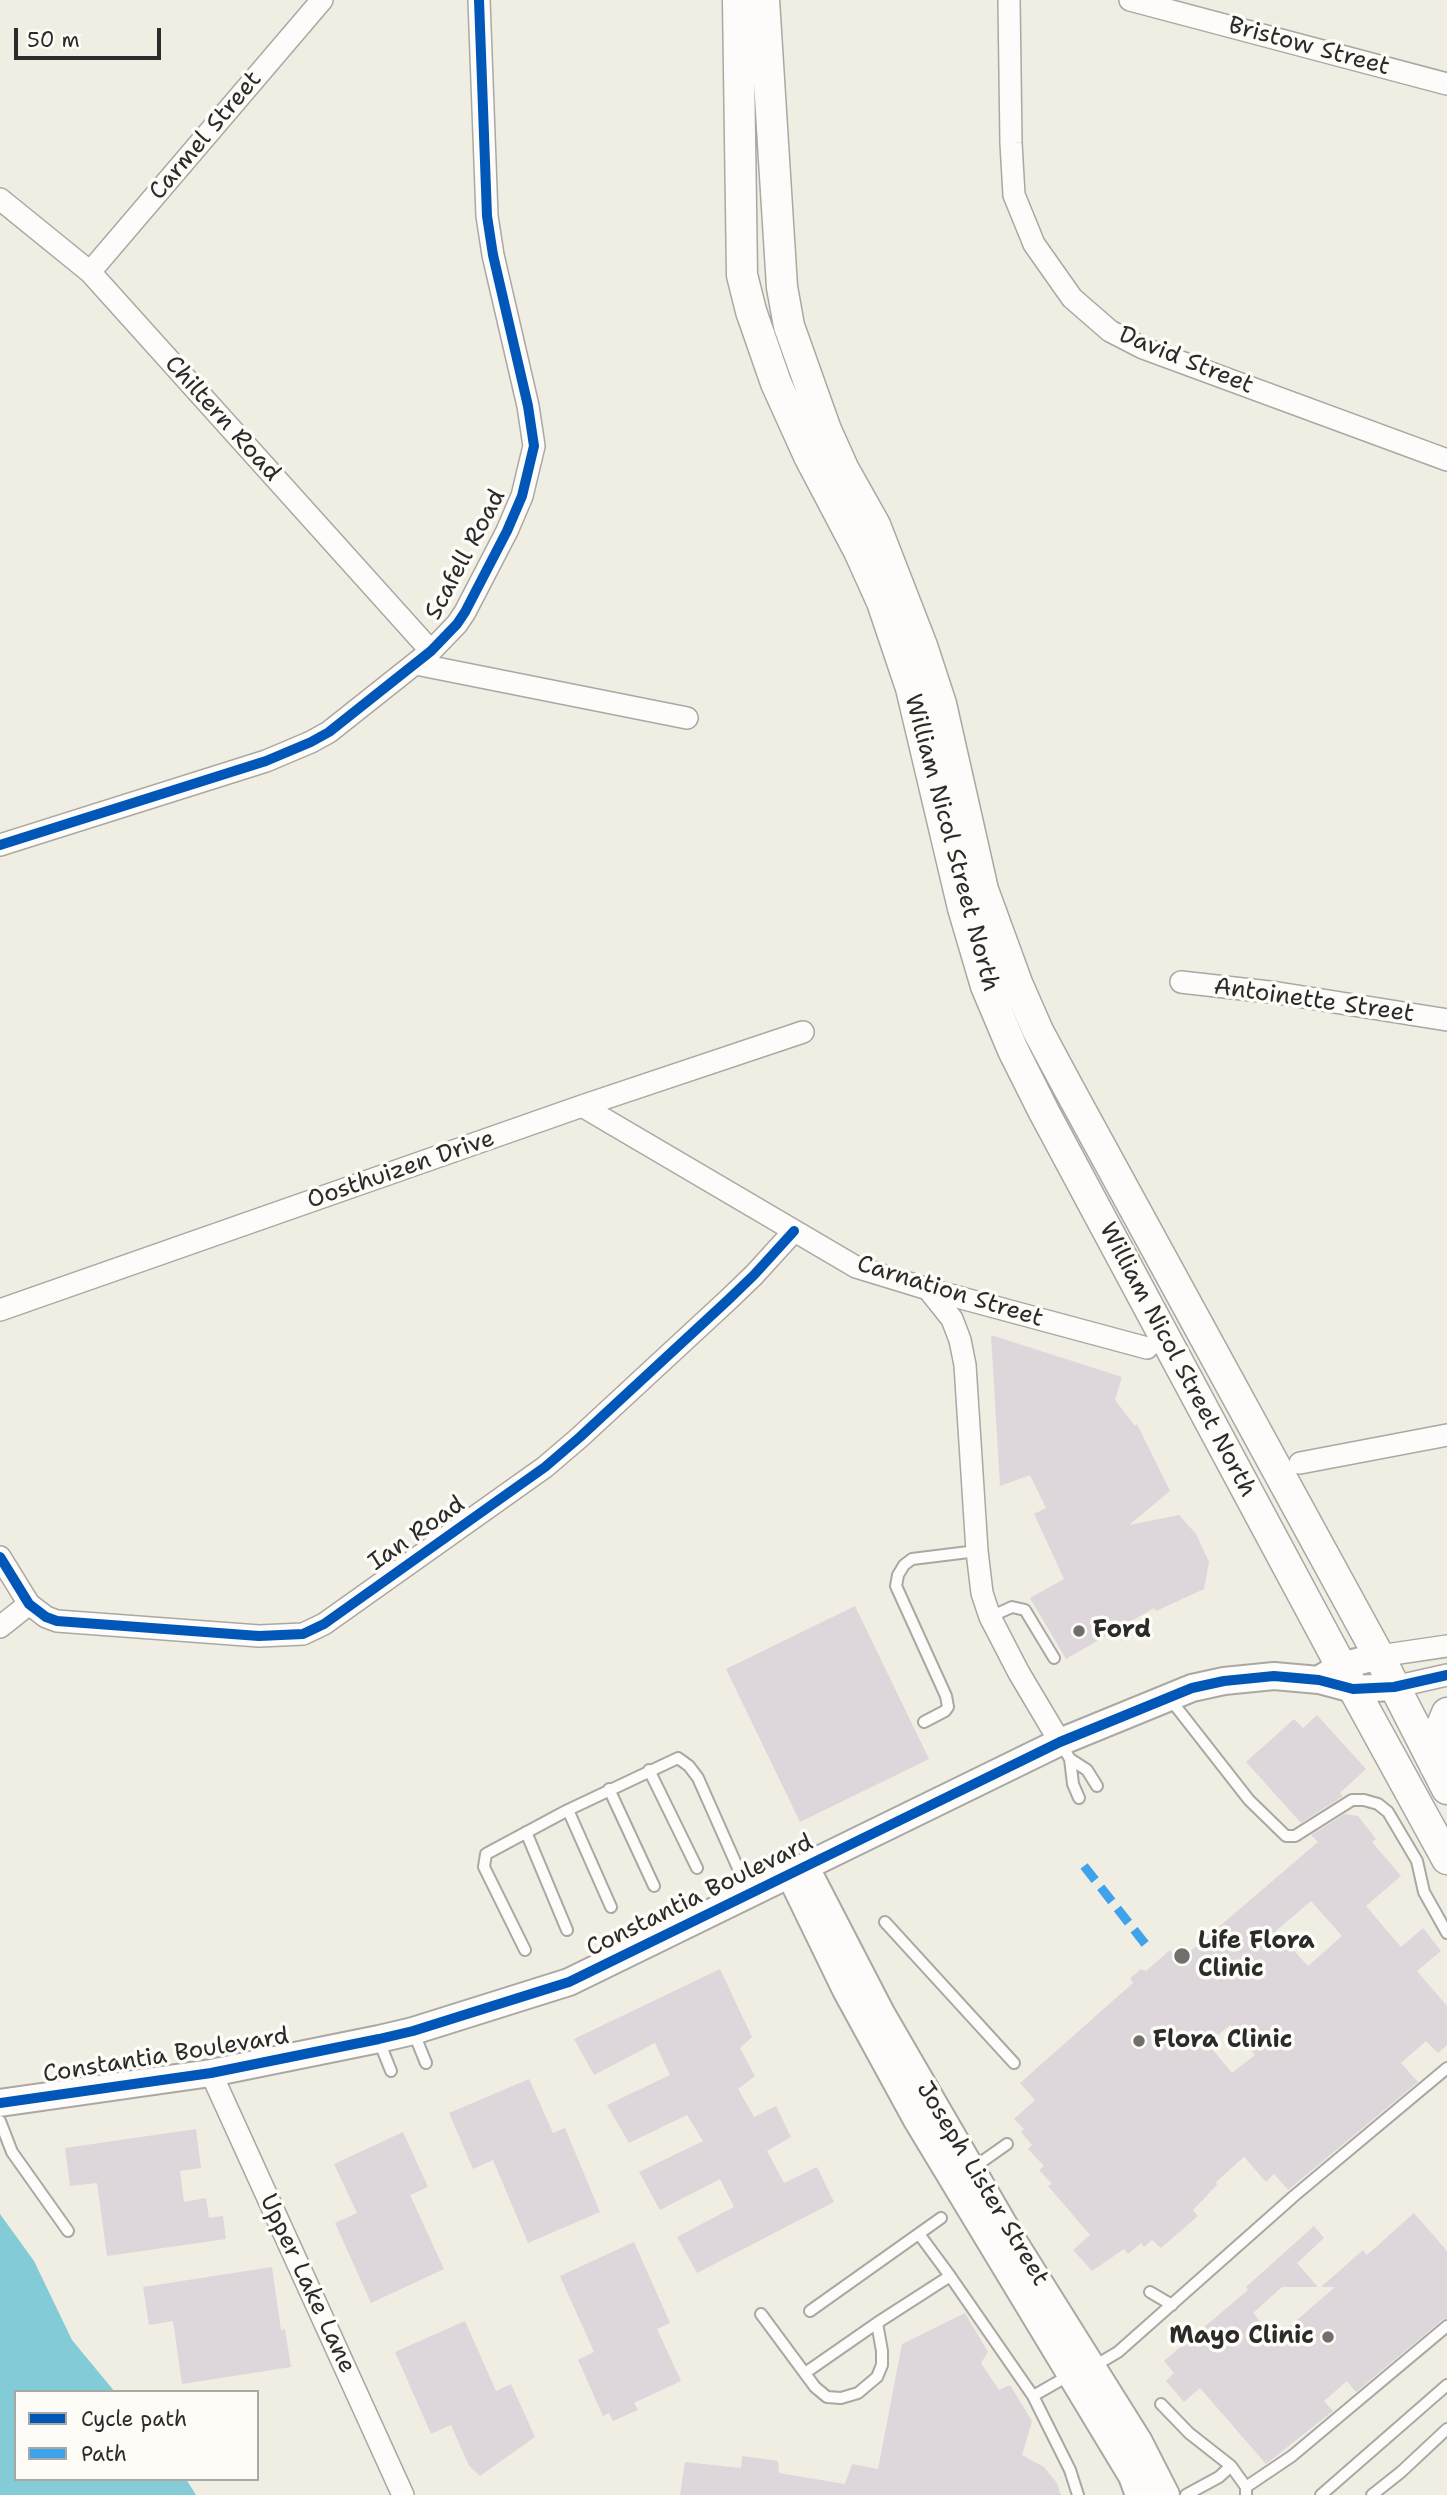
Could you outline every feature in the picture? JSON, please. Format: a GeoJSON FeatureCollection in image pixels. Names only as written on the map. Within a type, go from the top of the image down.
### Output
{"type":"FeatureCollection","features":[{"type":"Feature","properties":{"kind":"main road","name":"William Nicol Street North"},"geometry":{"type":"LineString","coordinates":[[738,0],[742,275],[751,311],[781,395],[882,602],[911,688],[963,908],[986,986],[1013,1050],[1044,1112],[1338,1678],[1447,1859]]}},
{"type":"Feature","properties":{"kind":"main road","name":"William Nicol Street North"},"geometry":{"type":"LineString","coordinates":[[764,0],[781,274],[789,326],[826,430],[843,468],[875,525],[922,646],[941,704],[983,890],[1017,983],[1038,1031],[1379,1656],[1441,1778]]}},
{"type":"Feature","properties":{"kind":"main road"},"geometry":{"type":"LineString","coordinates":[[1441,1778],[1437,1738],[1447,1713]]}},
{"type":"Feature","properties":{"kind":"street","name":"Carmel Street"},"geometry":{"type":"LineString","coordinates":[[90,272],[322,0]]}},
{"type":"Feature","properties":{"kind":"street","name":"Scafell Road"},"geometry":{"type":"LineString","coordinates":[[0,845],[294,751],[328,732],[424,657],[457,624],[465,612],[522,496],[534,446],[487,216],[479,0]]}},
{"type":"Feature","properties":{"kind":"street","name":"David Street"},"geometry":{"type":"LineString","coordinates":[[1009,0],[1014,195],[1034,244],[1072,298],[1110,331],[1143,348],[1447,460]]}},
{"type":"Feature","properties":{"kind":"street","name":"Bristow Street"},"geometry":{"type":"LineString","coordinates":[[1130,0],[1447,84]]}},
{"type":"Feature","properties":{"kind":"street","name":"Chiltern Road"},"geometry":{"type":"LineString","coordinates":[[0,199],[90,272],[424,657]]}},
{"type":"Feature","properties":{"kind":"street"},"geometry":{"type":"LineString","coordinates":[[424,657],[687,718]]}},
{"type":"Feature","properties":{"kind":"street","name":"Antoinette Street"},"geometry":{"type":"LineString","coordinates":[[1181,982],[1303,997],[1447,1020]]}},
{"type":"Feature","properties":{"kind":"street","name":"Oosthuizen Drive"},"geometry":{"type":"LineString","coordinates":[[0,1310],[582,1106],[803,1032]]}},
{"type":"Feature","properties":{"kind":"street","name":"Carnation Street"},"geometry":{"type":"LineString","coordinates":[[582,1106],[856,1267],[1147,1348]]}},
{"type":"Feature","properties":{"kind":"street","name":"Ian Road"},"geometry":{"type":"LineString","coordinates":[[0,1557],[29,1604],[46,1617],[57,1621],[259,1636],[303,1634],[324,1624],[545,1467],[728,1300],[794,1231]]}},
{"type":"Feature","properties":{"kind":"street"},"geometry":{"type":"LineString","coordinates":[[928,1289],[952,1319],[965,1365],[982,1593],[990,1617],[1019,1673],[1065,1751]]}},
{"type":"Feature","properties":{"kind":"street"},"geometry":{"type":"LineString","coordinates":[[1300,1463],[1447,1435]]}},
{"type":"Feature","properties":{"kind":"street"},"geometry":{"type":"LineString","coordinates":[[0,1627],[29,1604]]}},
{"type":"Feature","properties":{"kind":"street"},"geometry":{"type":"LineString","coordinates":[[1379,1656],[1447,1646]]}},
{"type":"Feature","properties":{"kind":"street","name":"Constantia Boulevard"},"geometry":{"type":"LineString","coordinates":[[1338,1678],[1379,1656]]}},
{"type":"Feature","properties":{"kind":"street"},"geometry":{"type":"LineString","coordinates":[[1394,1687],[1447,1675]]}},
{"type":"Feature","properties":{"kind":"street","name":"Constantia Boulevard"},"geometry":{"type":"LineString","coordinates":[[0,2103],[211,2073],[379,2039],[413,2031],[569,1982],[799,1872],[1065,1751],[1168,1696],[1192,1688],[1224,1681],[1274,1676],[1338,1678],[1394,1687]]}},
{"type":"Feature","properties":{"kind":"street","name":"Joseph Lister Street"},"geometry":{"type":"LineString","coordinates":[[799,1872],[852,2001],[1083,2372],[1139,2495]]}},
{"type":"Feature","properties":{"kind":"street","name":"Upper Lake Lane"},"geometry":{"type":"LineString","coordinates":[[211,2073],[398,2493]]}},
{"type":"Feature","properties":{"kind":"street","name":"Joseph Lister Street"},"geometry":{"type":"LineString","coordinates":[[1083,2372],[1139,2442],[1166,2495]]}},
{"type":"Feature","properties":{"kind":"lane"},"geometry":{"type":"LineString","coordinates":[[924,1722],[948,1707],[946,1696],[896,1586],[898,1575],[912,1559],[977,1552]]}},
{"type":"Feature","properties":{"kind":"lane"},"geometry":{"type":"LineString","coordinates":[[990,1617],[1012,1607],[1025,1610],[1054,1658]]}},
{"type":"Feature","properties":{"kind":"lane"},"geometry":{"type":"LineString","coordinates":[[1168,1696],[1208,1751],[1249,1800],[1286,1836],[1295,1836],[1352,1800],[1378,1804],[1388,1812],[1417,1861],[1424,1892],[1447,1933]]}},
{"type":"Feature","properties":{"kind":"lane"},"geometry":{"type":"LineString","coordinates":[[1065,1751],[1087,1770],[1097,1786]]}},
{"type":"Feature","properties":{"kind":"lane"},"geometry":{"type":"LineString","coordinates":[[1065,1751],[1079,1798]]}},
{"type":"Feature","properties":{"kind":"lane"},"geometry":{"type":"LineString","coordinates":[[526,1950],[484,1867],[486,1854],[609,1789],[678,1758],[689,1766],[698,1778],[750,1895]]}},
{"type":"Feature","properties":{"kind":"lane"},"geometry":{"type":"LineString","coordinates":[[649,1770],[696,1868]]}},
{"type":"Feature","properties":{"kind":"lane"},"geometry":{"type":"LineString","coordinates":[[609,1789],[654,1886]]}},
{"type":"Feature","properties":{"kind":"lane"},"geometry":{"type":"LineString","coordinates":[[568,1810],[611,1907]]}},
{"type":"Feature","properties":{"kind":"lane"},"geometry":{"type":"LineString","coordinates":[[526,1832],[567,1930]]}},
{"type":"Feature","properties":{"kind":"lane"},"geometry":{"type":"LineString","coordinates":[[885,1922],[1014,2063]]}},
{"type":"Feature","properties":{"kind":"lane"},"geometry":{"type":"LineString","coordinates":[[413,2031],[426,2063]]}},
{"type":"Feature","properties":{"kind":"lane"},"geometry":{"type":"LineString","coordinates":[[379,2039],[391,2071]]}},
{"type":"Feature","properties":{"kind":"lane"},"geometry":{"type":"LineString","coordinates":[[1033,2396],[1118,2352],[1294,2196],[1447,2068]]}},
{"type":"Feature","properties":{"kind":"lane"},"geometry":{"type":"LineString","coordinates":[[0,2121],[12,2152],[68,2231]]}},
{"type":"Feature","properties":{"kind":"lane"},"geometry":{"type":"LineString","coordinates":[[961,2174],[1007,2144]]}},
{"type":"Feature","properties":{"kind":"lane"},"geometry":{"type":"LineString","coordinates":[[810,2311],[941,2218]]}},
{"type":"Feature","properties":{"kind":"lane"},"geometry":{"type":"LineString","coordinates":[[919,2234],[969,2300],[1033,2396],[1070,2470],[1079,2495]]}},
{"type":"Feature","properties":{"kind":"lane"},"geometry":{"type":"LineString","coordinates":[[805,2374],[950,2276]]}},
{"type":"Feature","properties":{"kind":"lane"},"geometry":{"type":"LineString","coordinates":[[1150,2292],[1171,2305]]}},
{"type":"Feature","properties":{"kind":"lane"},"geometry":{"type":"LineString","coordinates":[[761,2314],[805,2374],[827,2397],[841,2398],[858,2393],[877,2377],[882,2365],[883,2351],[877,2323]]}},
{"type":"Feature","properties":{"kind":"lane"},"geometry":{"type":"LineString","coordinates":[[1161,2404],[1189,2433],[1231,2466],[1246,2491],[1292,2456],[1447,2326]]}},
{"type":"Feature","properties":{"kind":"lane"},"geometry":{"type":"LineString","coordinates":[[1321,2495],[1447,2385]]}},
{"type":"Feature","properties":{"kind":"lane"},"geometry":{"type":"LineString","coordinates":[[1372,2495],[1447,2429]]}},
{"type":"Feature","properties":{"kind":"lane"},"geometry":{"type":"LineString","coordinates":[[1185,2495],[1219,2477],[1231,2466]]}},
{"type":"Feature","properties":{"kind":"water"},"geometry":{"type":"Polygon","coordinates":[[[0,2214],[34,2261],[72,2340],[113,2390],[14,2390],[14,2481],[187,2481],[196,2495],[0,2495],[0,2214]]]}},
{"type":"Feature","properties":{"kind":"building"},"geometry":{"type":"Polygon","coordinates":[[[991,1335],[1122,1377],[1115,1400],[1135,1426],[1137,1424],[1170,1491],[1129,1525],[1179,1515],[1196,1534],[1209,1562],[1204,1589],[1156,1611],[1154,1608],[1066,1659],[1030,1598],[1064,1579],[1034,1514],[1046,1508],[1030,1475],[1000,1486],[991,1335]]]}},
{"type":"Feature","properties":{"kind":"building"},"geometry":{"type":"Polygon","coordinates":[[[855,1606],[929,1759],[800,1822],[726,1669],[855,1606]]]}},
{"type":"Feature","properties":{"kind":"building"},"geometry":{"type":"Polygon","coordinates":[[[1317,1715],[1366,1769],[1340,1793],[1343,1796],[1301,1823],[1246,1762],[1294,1719],[1303,1728],[1317,1715]]]}},
{"type":"Feature","properties":{"kind":"building","name":"Flora Clinic"},"geometry":{"type":"Polygon","coordinates":[[[1345,1814],[1358,1816],[1376,1839],[1372,1842],[1401,1876],[1366,1906],[1401,1947],[1423,1928],[1441,1951],[1417,1971],[1447,2006],[1447,2045],[1438,2053],[1426,2041],[1401,2063],[1418,2082],[1288,2190],[1274,2174],[1266,2182],[1244,2157],[1216,2182],[1217,2185],[1193,2210],[1198,2216],[1161,2248],[1152,2240],[1144,2247],[1141,2243],[1128,2254],[1124,2249],[1092,2271],[1073,2250],[1090,2235],[1048,2186],[1052,2184],[1039,2170],[1044,2166],[1028,2149],[1032,2145],[1021,2132],[1024,2129],[1014,2119],[1035,2100],[1020,2083],[1133,1983],[1130,1978],[1141,1969],[1146,1971],[1170,1950],[1179,1961],[1318,1842],[1311,1835],[1345,1814]],[[1311,1901],[1276,1931],[1308,1966],[1342,1936],[1311,1901]],[[1230,2025],[1208,2044],[1232,2073],[1255,2055],[1230,2025]]]}},
{"type":"Feature","properties":{"kind":"building"},"geometry":{"type":"Polygon","coordinates":[[[720,1969],[752,2037],[740,2048],[755,2076],[738,2089],[754,2117],[776,2106],[791,2137],[767,2151],[784,2183],[817,2167],[834,2202],[697,2273],[677,2237],[734,2207],[720,2179],[660,2210],[639,2172],[703,2141],[687,2115],[629,2143],[607,2105],[670,2075],[655,2043],[594,2075],[574,2039],[720,1969]]]}},
{"type":"Feature","properties":{"kind":"building"},"geometry":{"type":"Polygon","coordinates":[[[529,2079],[553,2133],[565,2128],[600,2212],[528,2243],[493,2160],[473,2169],[449,2113],[529,2079]]]}},
{"type":"Feature","properties":{"kind":"building"},"geometry":{"type":"Polygon","coordinates":[[[196,2129],[201,2168],[180,2171],[184,2202],[206,2198],[209,2218],[223,2216],[226,2239],[107,2256],[97,2183],[70,2186],[65,2148],[196,2129]]]}},
{"type":"Feature","properties":{"kind":"building"},"geometry":{"type":"Polygon","coordinates":[[[403,2132],[428,2187],[410,2195],[444,2269],[371,2303],[335,2223],[357,2213],[334,2164],[403,2132]]]}},
{"type":"Feature","properties":{"kind":"building"},"geometry":{"type":"Polygon","coordinates":[[[1414,2213],[1447,2251],[1447,2318],[1356,2392],[1347,2381],[1324,2401],[1333,2411],[1266,2464],[1200,2388],[1184,2402],[1166,2381],[1174,2373],[1164,2361],[1248,2290],[1246,2287],[1314,2226],[1324,2238],[1297,2263],[1318,2287],[1282,2287],[1253,2313],[1275,2339],[1335,2287],[1321,2287],[1363,2250],[1367,2255],[1414,2213]]]}},
{"type":"Feature","properties":{"kind":"building"},"geometry":{"type":"Polygon","coordinates":[[[634,2242],[670,2323],[657,2329],[681,2381],[634,2403],[638,2410],[613,2421],[609,2413],[603,2416],[578,2360],[594,2352],[560,2276],[634,2242]]]}},
{"type":"Feature","properties":{"kind":"building"},"geometry":{"type":"Polygon","coordinates":[[[272,2267],[281,2330],[285,2329],[291,2367],[182,2384],[173,2321],[149,2325],[143,2287],[272,2267]]]}},
{"type":"Feature","properties":{"kind":"building"},"geometry":{"type":"Polygon","coordinates":[[[965,2313],[988,2352],[981,2363],[999,2390],[1010,2385],[1032,2421],[1022,2455],[1044,2467],[1057,2483],[1061,2495],[680,2495],[685,2462],[741,2468],[742,2456],[778,2461],[779,2473],[845,2484],[852,2464],[878,2469],[902,2344],[965,2313]]]}},
{"type":"Feature","properties":{"kind":"building"},"geometry":{"type":"Polygon","coordinates":[[[465,2321],[496,2391],[511,2384],[535,2437],[480,2476],[469,2466],[451,2425],[431,2434],[395,2352],[465,2321]]]}},
{"type":"Feature","properties":{"kind":"marked path"},"geometry":{"type":"LineString","coordinates":[[1084,1866],[1150,1950]]}},
{"type":"Feature","properties":{"kind":"cycle path"},"geometry":{"type":"LineString","coordinates":[[0,845],[266,761],[311,742],[329,732],[431,651],[465,612],[522,496],[534,446],[528,406],[493,255],[487,216],[479,0]]}},
{"type":"Feature","properties":{"kind":"cycle path"},"geometry":{"type":"LineString","coordinates":[[0,1557],[29,1604],[46,1617],[57,1621],[259,1636],[303,1634],[324,1624],[545,1467],[728,1300],[794,1231]]}},
{"type":"Feature","properties":{"kind":"cycle path"},"geometry":{"type":"LineString","coordinates":[[0,2103],[211,2073],[379,2039],[413,2031],[569,1982],[1060,1742],[1192,1688],[1224,1681],[1274,1676],[1319,1680],[1353,1689],[1394,1687],[1447,1675]]}},
{"type":"Feature","properties":{"kind":"place","name":"Ford"},"geometry":{"type":"Point","coordinates":[1079,1631]}},
{"type":"Feature","properties":{"kind":"place","name":"Life Flora Clinic"},"geometry":{"type":"Point","coordinates":[1182,1956]}},
{"type":"Feature","properties":{"kind":"place","name":"Flora Clinic"},"geometry":{"type":"Point","coordinates":[1139,2041]}},
{"type":"Feature","properties":{"kind":"place","name":"Mayo Clinic"},"geometry":{"type":"Point","coordinates":[1328,2337]}}]}
